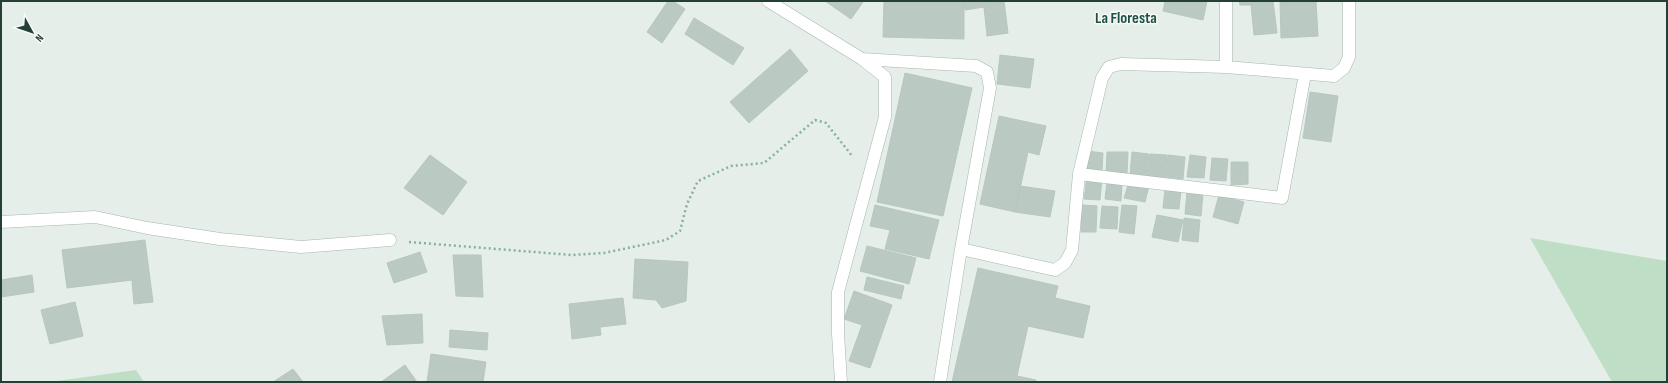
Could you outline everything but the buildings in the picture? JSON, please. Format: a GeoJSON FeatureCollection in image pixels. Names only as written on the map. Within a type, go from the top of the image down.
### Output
{"type":"FeatureCollection","features":[{"type":"Feature","properties":{"kind":"street"},"geometry":{"type":"LineString","coordinates":[[768,1],[862,59],[885,77],[885,117],[838,292],[840,382]]}},
{"type":"Feature","properties":{"kind":"street"},"geometry":{"type":"LineString","coordinates":[[1226,1],[1226,67]]}},
{"type":"Feature","properties":{"kind":"street"},"geometry":{"type":"LineString","coordinates":[[961,249],[1055,270],[1065,262],[1072,250],[1079,174],[1102,78],[1109,67],[1121,64],[1226,67],[1334,76],[1344,68],[1349,56],[1349,1]]}},
{"type":"Feature","properties":{"kind":"street"},"geometry":{"type":"LineString","coordinates":[[862,59],[976,66],[987,72],[990,88],[961,249],[940,382]]}},
{"type":"Feature","properties":{"kind":"street"},"geometry":{"type":"LineString","coordinates":[[1079,174],[1282,198],[1305,74]]}},
{"type":"Feature","properties":{"kind":"street"},"geometry":{"type":"LineString","coordinates":[[1,222],[95,217],[147,228],[220,239],[302,247],[390,240]]}},
{"type":"Feature","properties":{"kind":"path"},"geometry":{"type":"LineString","coordinates":[[390,240],[572,255],[604,253],[666,240],[680,231],[686,204],[698,181],[731,166],[764,163],[815,120],[826,123],[854,158],[870,171]]}},
{"type":"Feature","properties":{"kind":"green space"},"geometry":{"type":"Polygon","coordinates":[[[1530,238],[1667,261],[1667,382],[1612,382],[1530,238]]]}},
{"type":"Feature","properties":{"kind":"green space"},"geometry":{"type":"Polygon","coordinates":[[[136,370],[144,382],[50,382],[136,370]]]}},
{"type":"Feature","properties":{"kind":"district","name":"La Floresta"},"geometry":{"type":"Point","coordinates":[1126,18]}}]}
